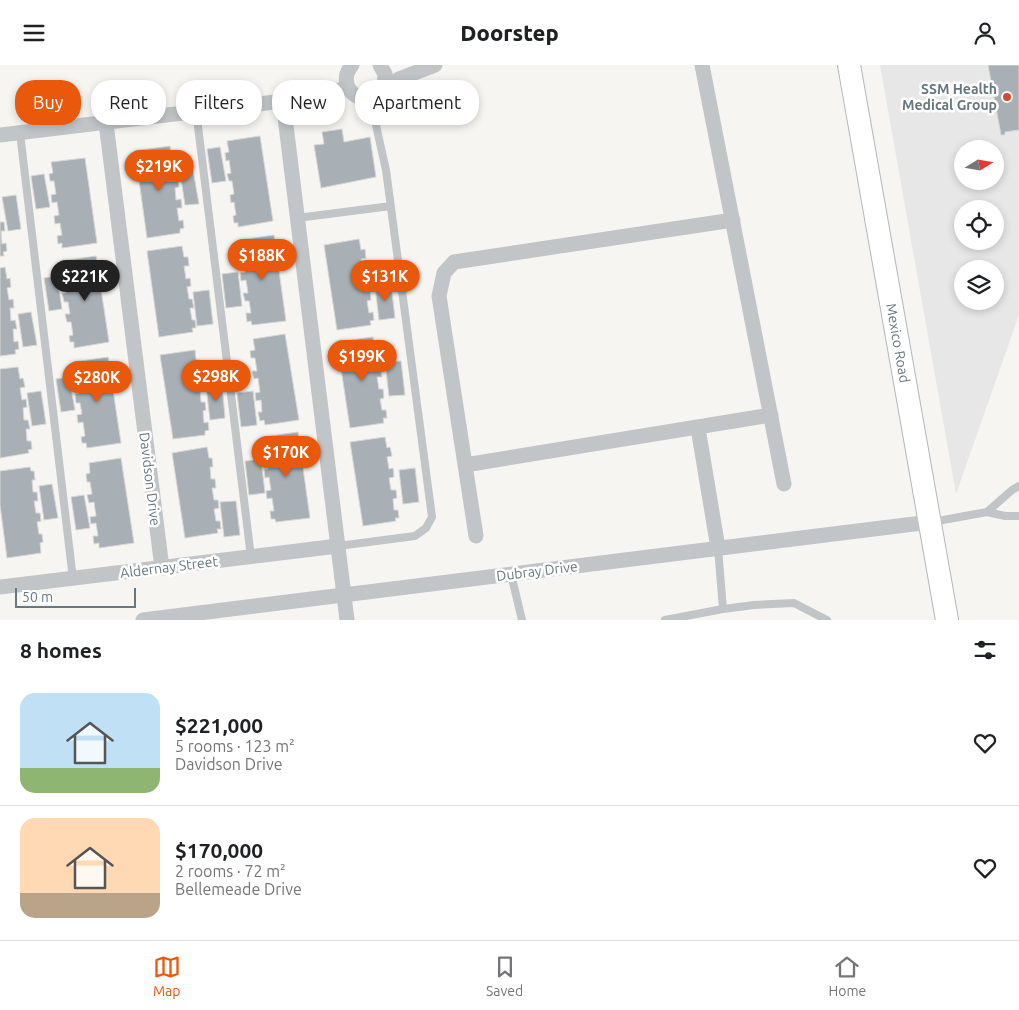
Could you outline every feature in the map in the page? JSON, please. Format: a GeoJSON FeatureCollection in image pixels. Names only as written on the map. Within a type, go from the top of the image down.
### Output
{"type":"FeatureCollection","features":[{"type":"Feature","properties":{"kind":"main road","name":"Mexico Road"},"geometry":{"type":"LineString","coordinates":[[849,65],[947,620]]}},
{"type":"Feature","properties":{"kind":"street"},"geometry":{"type":"LineString","coordinates":[[352,65],[347,74],[348,89],[355,95]]}},
{"type":"Feature","properties":{"kind":"street"},"geometry":{"type":"LineString","coordinates":[[380,65],[385,74],[384,80]]}},
{"type":"Feature","properties":{"kind":"street"},"geometry":{"type":"LineString","coordinates":[[398,80],[435,65]]}},
{"type":"Feature","properties":{"kind":"street"},"geometry":{"type":"LineString","coordinates":[[702,65],[784,484]]}},
{"type":"Feature","properties":{"kind":"street"},"geometry":{"type":"LineString","coordinates":[[0,135],[91,125]]}},
{"type":"Feature","properties":{"kind":"street","name":"Davidson Drive"},"geometry":{"type":"LineString","coordinates":[[106,125],[162,568]]}},
{"type":"Feature","properties":{"kind":"street"},"geometry":{"type":"LineString","coordinates":[[286,125],[347,620]]}},
{"type":"Feature","properties":{"kind":"street"},"geometry":{"type":"LineString","coordinates":[[476,536],[439,296],[444,273],[454,262],[733,220]]}},
{"type":"Feature","properties":{"kind":"street"},"geometry":{"type":"LineString","coordinates":[[465,465],[771,415]]}},
{"type":"Feature","properties":{"kind":"street"},"geometry":{"type":"LineString","coordinates":[[698,428],[718,548]]}},
{"type":"Feature","properties":{"kind":"street","name":"Dubray Drive"},"geometry":{"type":"LineString","coordinates":[[143,620],[930,522]]}},
{"type":"Feature","properties":{"kind":"street","name":"Aldernay Street"},"geometry":{"type":"LineString","coordinates":[[0,587],[338,546]]}},
{"type":"Feature","properties":{"kind":"lane"},"geometry":{"type":"LineString","coordinates":[[198,125],[251,557]]}},
{"type":"Feature","properties":{"kind":"lane"},"geometry":{"type":"LineString","coordinates":[[338,546],[415,536],[426,529],[432,517],[386,170],[376,125]]}},
{"type":"Feature","properties":{"kind":"lane"},"geometry":{"type":"LineString","coordinates":[[20,133],[73,579]]}},
{"type":"Feature","properties":{"kind":"lane"},"geometry":{"type":"LineString","coordinates":[[297,218],[391,206]]}},
{"type":"Feature","properties":{"kind":"lane"},"geometry":{"type":"LineString","coordinates":[[987,512],[1019,486]]}},
{"type":"Feature","properties":{"kind":"lane"},"geometry":{"type":"LineString","coordinates":[[930,522],[987,512],[1005,516],[1019,516]]}},
{"type":"Feature","properties":{"kind":"lane"},"geometry":{"type":"LineString","coordinates":[[718,548],[724,609]]}},
{"type":"Feature","properties":{"kind":"lane"},"geometry":{"type":"LineString","coordinates":[[511,574],[522,620]]}},
{"type":"Feature","properties":{"kind":"lane"},"geometry":{"type":"LineString","coordinates":[[665,620],[754,605],[794,603],[827,620]]}},
{"type":"Feature","properties":{"kind":"shaded area"},"geometry":{"type":"Polygon","coordinates":[[[880,65],[1019,65],[1019,315],[956,494],[880,65]]]}},
{"type":"Feature","properties":{"kind":"building","name":"SSM Health Medical Group"},"geometry":{"type":"Polygon","coordinates":[[[988,65],[1019,65],[1019,130],[1005,132],[1005,135],[1001,135],[988,65]]]}},
{"type":"Feature","properties":{"kind":"building"},"geometry":{"type":"Polygon","coordinates":[[[342,129],[344,142],[370,137],[376,177],[321,188],[314,145],[324,144],[322,132],[342,129]]]}},
{"type":"Feature","properties":{"kind":"building"},"geometry":{"type":"Polygon","coordinates":[[[260,136],[273,221],[238,227],[238,223],[234,223],[233,216],[236,215],[234,202],[231,203],[230,195],[234,194],[232,181],[229,181],[227,174],[231,173],[229,160],[226,161],[225,153],[229,152],[227,141],[260,136]]]}},
{"type":"Feature","properties":{"kind":"building"},"geometry":{"type":"Polygon","coordinates":[[[170,146],[171,158],[175,157],[177,166],[172,167],[174,178],[178,178],[179,187],[175,188],[176,200],[181,199],[182,208],[177,208],[179,221],[183,220],[184,228],[180,229],[180,233],[147,238],[135,151],[170,146]]]}},
{"type":"Feature","properties":{"kind":"building"},"geometry":{"type":"Polygon","coordinates":[[[220,147],[226,181],[212,183],[207,149],[220,147]]]}},
{"type":"Feature","properties":{"kind":"building"},"geometry":{"type":"Polygon","coordinates":[[[85,158],[97,243],[62,248],[62,243],[58,244],[57,236],[62,235],[60,223],[55,224],[54,216],[59,215],[57,202],[52,203],[51,195],[56,194],[54,181],[50,181],[49,174],[53,173],[51,162],[85,158]]]}},
{"type":"Feature","properties":{"kind":"building"},"geometry":{"type":"Polygon","coordinates":[[[193,170],[199,204],[185,205],[180,172],[193,170]]]}},
{"type":"Feature","properties":{"kind":"building"},"geometry":{"type":"Polygon","coordinates":[[[44,174],[50,207],[36,209],[31,176],[44,174]]]}},
{"type":"Feature","properties":{"kind":"building"},"geometry":{"type":"Polygon","coordinates":[[[16,195],[21,229],[8,231],[2,197],[16,195]]]}},
{"type":"Feature","properties":{"kind":"building"},"geometry":{"type":"Polygon","coordinates":[[[0,222],[4,222],[5,231],[1,231],[2,244],[6,243],[7,251],[3,252],[4,256],[0,256],[0,222]]]}},
{"type":"Feature","properties":{"kind":"building"},"geometry":{"type":"Polygon","coordinates":[[[274,235],[286,321],[252,325],[251,321],[247,322],[246,313],[251,313],[249,301],[245,301],[243,293],[248,293],[246,280],[241,281],[240,273],[245,272],[243,258],[239,259],[238,251],[242,251],[240,240],[274,235]]]}},
{"type":"Feature","properties":{"kind":"building"},"geometry":{"type":"Polygon","coordinates":[[[359,239],[361,250],[365,249],[366,258],[361,259],[363,271],[367,270],[369,279],[364,280],[366,292],[370,291],[371,300],[367,301],[369,313],[373,312],[374,320],[370,321],[371,325],[337,330],[324,245],[359,239]]]}},
{"type":"Feature","properties":{"kind":"building"},"geometry":{"type":"Polygon","coordinates":[[[182,246],[184,257],[188,257],[189,266],[184,266],[186,279],[190,278],[191,286],[187,287],[189,299],[192,299],[194,308],[190,308],[192,320],[195,320],[196,328],[192,328],[193,332],[159,337],[147,251],[182,246]]]}},
{"type":"Feature","properties":{"kind":"building"},"geometry":{"type":"Polygon","coordinates":[[[96,256],[109,342],[74,348],[74,342],[70,342],[69,336],[73,335],[71,322],[67,322],[65,314],[70,314],[68,302],[64,302],[62,293],[66,293],[65,281],[61,281],[60,272],[64,271],[62,261],[96,256]]]}},
{"type":"Feature","properties":{"kind":"building"},"geometry":{"type":"Polygon","coordinates":[[[5,267],[7,279],[10,278],[11,287],[7,288],[9,300],[13,299],[14,308],[10,308],[11,321],[15,320],[17,329],[13,329],[14,342],[18,341],[19,349],[15,350],[16,354],[0,356],[0,268],[5,267]]]}},
{"type":"Feature","properties":{"kind":"building"},"geometry":{"type":"Polygon","coordinates":[[[238,272],[242,306],[226,308],[222,274],[238,272]]]}},
{"type":"Feature","properties":{"kind":"building"},"geometry":{"type":"Polygon","coordinates":[[[57,276],[62,309],[49,311],[44,278],[57,276]]]}},
{"type":"Feature","properties":{"kind":"building"},"geometry":{"type":"Polygon","coordinates":[[[391,284],[395,318],[379,320],[375,286],[391,284]]]}},
{"type":"Feature","properties":{"kind":"building"},"geometry":{"type":"Polygon","coordinates":[[[209,290],[213,324],[197,326],[193,292],[209,290]]]}},
{"type":"Feature","properties":{"kind":"building"},"geometry":{"type":"Polygon","coordinates":[[[31,312],[37,345],[23,347],[18,314],[31,312]]]}},
{"type":"Feature","properties":{"kind":"building"},"geometry":{"type":"Polygon","coordinates":[[[285,334],[299,420],[265,425],[264,420],[260,421],[258,412],[262,412],[261,400],[256,401],[255,393],[260,392],[258,378],[254,379],[252,371],[257,371],[255,358],[251,358],[250,351],[255,350],[253,339],[285,334]]]}},
{"type":"Feature","properties":{"kind":"building"},"geometry":{"type":"Polygon","coordinates":[[[373,337],[374,347],[378,347],[379,356],[375,356],[376,368],[380,368],[382,377],[377,377],[379,389],[383,389],[384,398],[380,399],[382,410],[386,410],[387,418],[383,418],[384,423],[350,428],[337,342],[373,337]]]}},
{"type":"Feature","properties":{"kind":"building"},"geometry":{"type":"Polygon","coordinates":[[[195,350],[196,360],[200,360],[201,368],[197,369],[198,381],[202,381],[204,389],[200,390],[201,402],[205,402],[206,410],[203,411],[204,423],[208,422],[209,430],[205,431],[205,435],[173,439],[160,355],[195,350]]]}},
{"type":"Feature","properties":{"kind":"building"},"geometry":{"type":"Polygon","coordinates":[[[108,357],[121,443],[87,448],[86,443],[82,443],[81,437],[85,436],[83,422],[78,423],[77,415],[82,414],[80,403],[76,403],[75,394],[79,393],[77,381],[73,382],[72,373],[76,372],[74,362],[108,357]]]}},
{"type":"Feature","properties":{"kind":"building"},"geometry":{"type":"Polygon","coordinates":[[[401,361],[405,395],[389,396],[385,362],[401,361]]]}},
{"type":"Feature","properties":{"kind":"building"},"geometry":{"type":"Polygon","coordinates":[[[18,367],[20,379],[23,378],[25,387],[20,388],[22,400],[26,399],[27,407],[23,408],[24,420],[28,420],[30,429],[26,429],[27,441],[31,441],[32,449],[28,450],[29,453],[0,458],[0,369],[18,367]]]}},
{"type":"Feature","properties":{"kind":"building"},"geometry":{"type":"Polygon","coordinates":[[[69,377],[75,410],[61,412],[56,379],[69,377]]]}},
{"type":"Feature","properties":{"kind":"building"},"geometry":{"type":"Polygon","coordinates":[[[222,384],[225,418],[210,420],[206,386],[222,384]]]}},
{"type":"Feature","properties":{"kind":"building"},"geometry":{"type":"Polygon","coordinates":[[[41,391],[46,424],[32,426],[27,393],[41,391]]]}},
{"type":"Feature","properties":{"kind":"building"},"geometry":{"type":"Polygon","coordinates":[[[253,391],[257,425],[241,427],[237,393],[253,391]]]}},
{"type":"Feature","properties":{"kind":"building"},"geometry":{"type":"Polygon","coordinates":[[[298,432],[310,518],[276,522],[275,519],[271,519],[270,511],[274,511],[272,498],[267,499],[266,491],[271,490],[269,477],[265,478],[264,469],[268,469],[266,457],[263,457],[262,448],[266,448],[264,437],[298,432]]]}},
{"type":"Feature","properties":{"kind":"building"},"geometry":{"type":"Polygon","coordinates":[[[385,437],[387,448],[390,447],[392,456],[387,457],[389,469],[393,468],[394,477],[389,478],[391,490],[396,490],[397,498],[393,499],[394,510],[398,510],[399,518],[395,518],[396,521],[363,526],[350,442],[385,437]]]}},
{"type":"Feature","properties":{"kind":"building"},"geometry":{"type":"Polygon","coordinates":[[[207,447],[209,458],[212,458],[213,467],[210,467],[211,479],[215,479],[216,488],[212,488],[214,500],[218,500],[219,508],[214,509],[216,521],[220,521],[221,529],[217,529],[218,533],[185,538],[172,453],[207,447]]]}},
{"type":"Feature","properties":{"kind":"building"},"geometry":{"type":"Polygon","coordinates":[[[121,458],[134,543],[99,548],[99,543],[94,544],[93,536],[98,536],[96,523],[91,524],[90,517],[96,516],[94,502],[89,503],[87,495],[92,494],[90,482],[87,482],[86,474],[90,473],[89,463],[121,458]]]}},
{"type":"Feature","properties":{"kind":"building"},"geometry":{"type":"Polygon","coordinates":[[[261,459],[265,493],[249,495],[245,461],[261,459]]]}},
{"type":"Feature","properties":{"kind":"building"},"geometry":{"type":"Polygon","coordinates":[[[30,467],[31,471],[34,471],[35,480],[32,480],[33,492],[37,492],[38,501],[34,501],[36,513],[40,513],[41,521],[37,522],[39,534],[42,534],[43,542],[40,543],[41,553],[7,558],[0,505],[0,471],[30,467]]]}},
{"type":"Feature","properties":{"kind":"building"},"geometry":{"type":"Polygon","coordinates":[[[415,468],[419,502],[403,504],[399,470],[415,468]]]}},
{"type":"Feature","properties":{"kind":"building"},"geometry":{"type":"Polygon","coordinates":[[[52,484],[58,518],[44,520],[39,486],[52,484]]]}},
{"type":"Feature","properties":{"kind":"building"},"geometry":{"type":"Polygon","coordinates":[[[84,495],[90,528],[76,530],[71,497],[84,495]]]}},
{"type":"Feature","properties":{"kind":"building"},"geometry":{"type":"Polygon","coordinates":[[[236,501],[240,535],[224,537],[220,502],[236,501]]]}},
{"type":"Feature","properties":{"kind":"place","name":"SSM Health Medical Group"},"geometry":{"type":"Point","coordinates":[1007,97]}}]}
